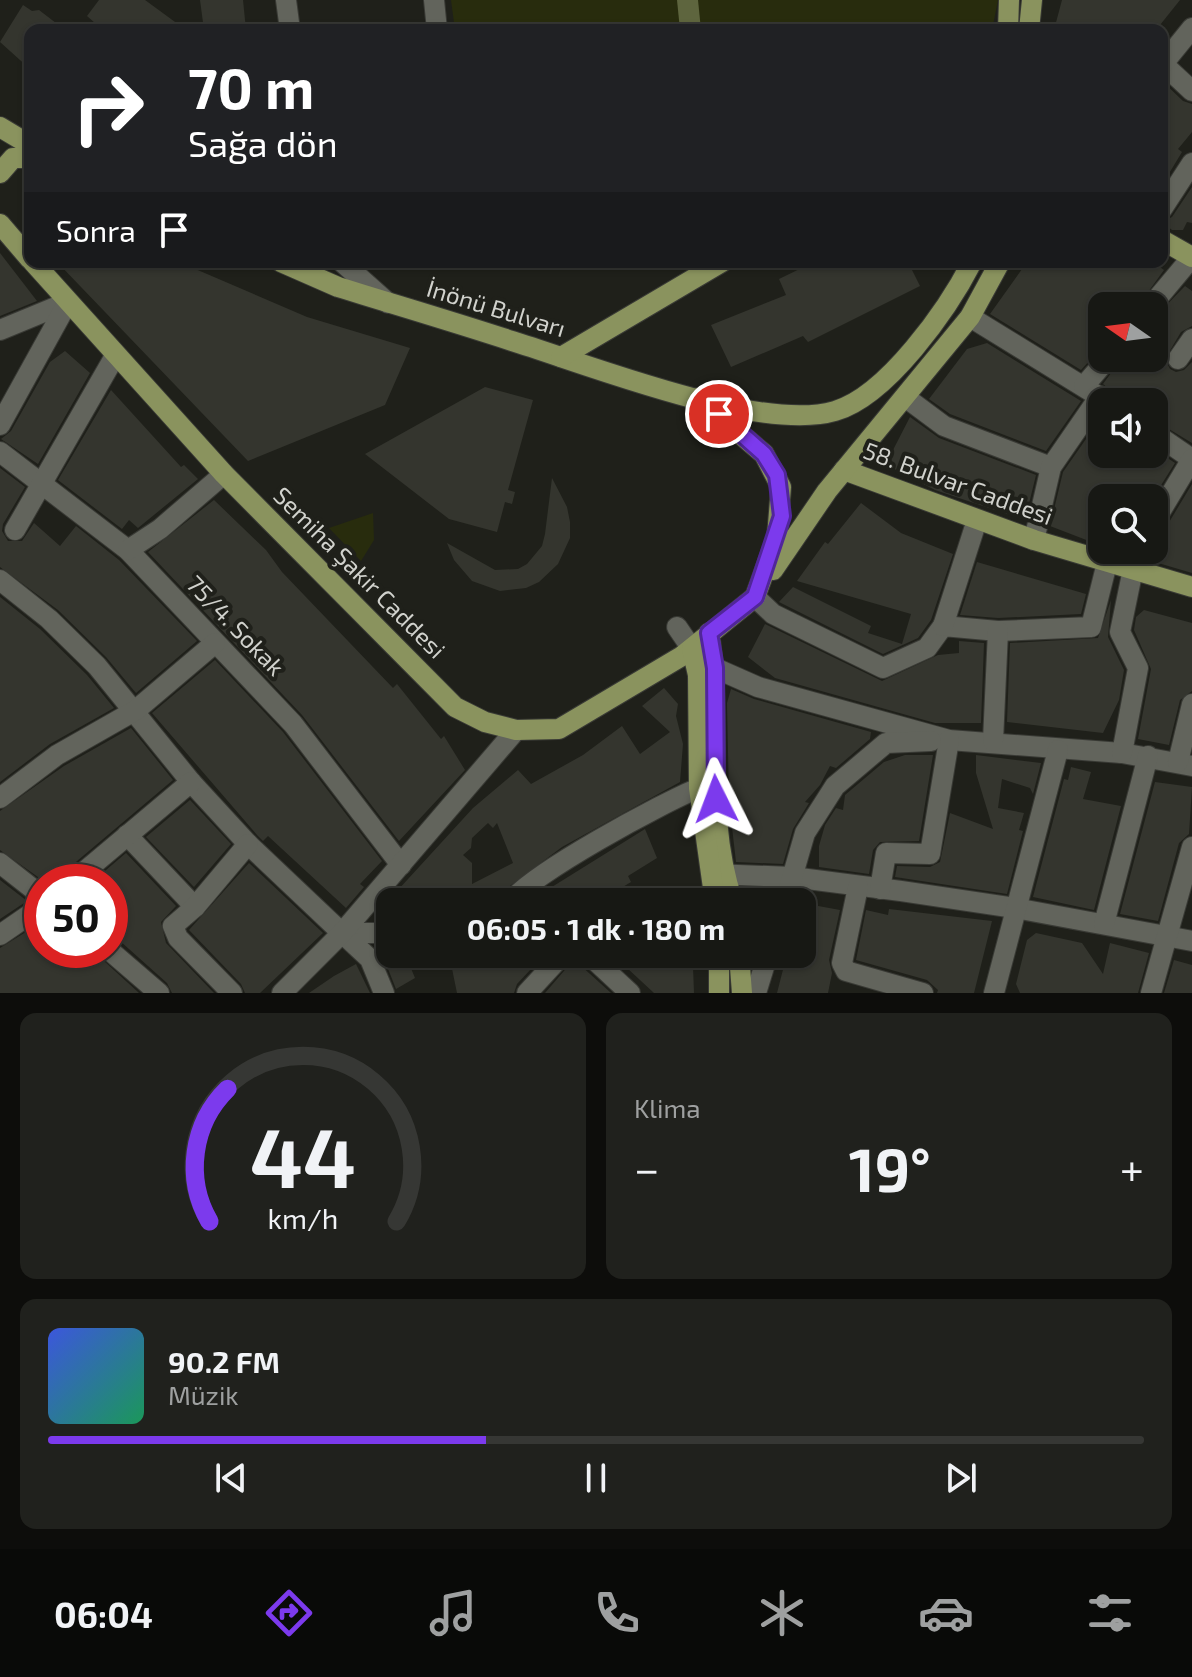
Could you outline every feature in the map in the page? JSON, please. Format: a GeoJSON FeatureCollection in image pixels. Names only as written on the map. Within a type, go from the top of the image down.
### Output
{"type":"FeatureCollection","features":[{"type":"Feature","properties":{"kind":"main road"},"geometry":{"type":"LineString","coordinates":[[1008,24],[1009,0]]}},
{"type":"Feature","properties":{"kind":"main road"},"geometry":{"type":"LineString","coordinates":[[1030,24],[1032,0]]}},
{"type":"Feature","properties":{"kind":"main road"},"geometry":{"type":"LineString","coordinates":[[0,127],[24,141]]}},
{"type":"Feature","properties":{"kind":"main road"},"geometry":{"type":"LineString","coordinates":[[0,173],[13,158],[24,158]]}},
{"type":"Feature","properties":{"kind":"main road"},"geometry":{"type":"LineString","coordinates":[[0,209],[14,241]]}},
{"type":"Feature","properties":{"kind":"main road","name":"Semiha Şakir Caddesi"},"geometry":{"type":"LineString","coordinates":[[0,224],[24,252]]}},
{"type":"Feature","properties":{"kind":"main road"},"geometry":{"type":"LineString","coordinates":[[1168,243],[1192,257]]}},
{"type":"Feature","properties":{"kind":"main road","name":"Semiha Şakir Caddesi"},"geometry":{"type":"LineString","coordinates":[[38,268],[224,474],[455,707],[485,722],[516,730],[559,729],[692,649],[755,597]]}},
{"type":"Feature","properties":{"kind":"main road","name":"İnönü Bulvarı"},"geometry":{"type":"LineString","coordinates":[[295,268],[338,287],[698,398],[763,414],[799,416],[838,410],[863,398],[924,333],[968,268]]}},
{"type":"Feature","properties":{"kind":"main road"},"geometry":{"type":"LineString","coordinates":[[561,357],[712,268]]}},
{"type":"Feature","properties":{"kind":"main road"},"geometry":{"type":"LineString","coordinates":[[755,597],[844,470],[970,317],[997,268]]}},
{"type":"Feature","properties":{"kind":"main road"},"geometry":{"type":"LineString","coordinates":[[698,398],[764,454],[781,487],[782,516],[755,597]]}},
{"type":"Feature","properties":{"kind":"main road","name":"58. Bulvar Caddesi"},"geometry":{"type":"LineString","coordinates":[[844,470],[977,520],[1088,557]]}},
{"type":"Feature","properties":{"kind":"main road","name":"58. Bulvar Caddesi"},"geometry":{"type":"LineString","coordinates":[[1110,564],[1192,587]]}},
{"type":"Feature","properties":{"kind":"main road"},"geometry":{"type":"LineString","coordinates":[[709,633],[715,668],[713,774],[716,888]]}},
{"type":"Feature","properties":{"kind":"main road"},"geometry":{"type":"LineString","coordinates":[[692,649],[698,675],[699,788],[718,874],[726,888]]}},
{"type":"Feature","properties":{"kind":"main road"},"geometry":{"type":"LineString","coordinates":[[719,968],[719,993]]}},
{"type":"Feature","properties":{"kind":"main road"},"geometry":{"type":"LineString","coordinates":[[740,968],[742,993]]}},
{"type":"Feature","properties":{"kind":"street"},"geometry":{"type":"LineString","coordinates":[[286,0],[289,24]]}},
{"type":"Feature","properties":{"kind":"street"},"geometry":{"type":"LineString","coordinates":[[434,0],[436,24]]}},
{"type":"Feature","properties":{"kind":"street"},"geometry":{"type":"LineString","coordinates":[[1168,58],[1192,28]]}},
{"type":"Feature","properties":{"kind":"street"},"geometry":{"type":"LineString","coordinates":[[1168,70],[1192,91]]}},
{"type":"Feature","properties":{"kind":"street"},"geometry":{"type":"LineString","coordinates":[[1168,200],[1192,163]]}},
{"type":"Feature","properties":{"kind":"street"},"geometry":{"type":"LineString","coordinates":[[1163,292],[1192,257]]}},
{"type":"Feature","properties":{"kind":"street"},"geometry":{"type":"LineString","coordinates":[[349,268],[388,303]]}},
{"type":"Feature","properties":{"kind":"street"},"geometry":{"type":"LineString","coordinates":[[0,330],[68,302]]}},
{"type":"Feature","properties":{"kind":"street"},"geometry":{"type":"LineString","coordinates":[[0,425],[68,302]]}},
{"type":"Feature","properties":{"kind":"street"},"geometry":{"type":"LineString","coordinates":[[970,317],[1088,389]]}},
{"type":"Feature","properties":{"kind":"street"},"geometry":{"type":"LineString","coordinates":[[1178,359],[1192,339]]}},
{"type":"Feature","properties":{"kind":"street"},"geometry":{"type":"LineString","coordinates":[[15,530],[115,356]]}},
{"type":"Feature","properties":{"kind":"street"},"geometry":{"type":"LineString","coordinates":[[905,397],[944,426],[1051,467]]}},
{"type":"Feature","properties":{"kind":"street"},"geometry":{"type":"LineString","coordinates":[[1034,540],[1051,467],[1088,409]]}},
{"type":"Feature","properties":{"kind":"street"},"geometry":{"type":"LineString","coordinates":[[1168,443],[1192,459],[1168,499]]}},
{"type":"Feature","properties":{"kind":"street","name":"75/4. Sokak"},"geometry":{"type":"LineString","coordinates":[[0,452],[128,550],[293,724],[401,865]]}},
{"type":"Feature","properties":{"kind":"street"},"geometry":{"type":"LineString","coordinates":[[128,550],[160,529],[224,474]]}},
{"type":"Feature","properties":{"kind":"street"},"geometry":{"type":"LineString","coordinates":[[755,597],[773,614],[883,668],[927,648],[943,626],[977,520]]}},
{"type":"Feature","properties":{"kind":"street"},"geometry":{"type":"LineString","coordinates":[[943,626],[998,631],[1091,627],[1107,564]]}},
{"type":"Feature","properties":{"kind":"street"},"geometry":{"type":"LineString","coordinates":[[1122,753],[1138,668],[1120,632],[1134,564]]}},
{"type":"Feature","properties":{"kind":"street"},"geometry":{"type":"LineString","coordinates":[[0,580],[49,619],[136,710],[191,782],[248,844],[370,959],[384,993]]}},
{"type":"Feature","properties":{"kind":"street"},"geometry":{"type":"LineString","coordinates":[[677,627],[692,649]]}},
{"type":"Feature","properties":{"kind":"street"},"geometry":{"type":"LineString","coordinates":[[993,741],[998,631]]}},
{"type":"Feature","properties":{"kind":"street"},"geometry":{"type":"LineString","coordinates":[[0,798],[57,755],[136,710],[215,643]]}},
{"type":"Feature","properties":{"kind":"street"},"geometry":{"type":"LineString","coordinates":[[715,668],[758,687],[949,740]]}},
{"type":"Feature","properties":{"kind":"street"},"geometry":{"type":"LineString","coordinates":[[789,888],[805,833],[835,786],[886,743],[993,741],[1058,750],[1148,756],[1185,764],[1192,704]]}},
{"type":"Feature","properties":{"kind":"street"},"geometry":{"type":"LineString","coordinates":[[284,992],[342,933],[516,730]]}},
{"type":"Feature","properties":{"kind":"street"},"geometry":{"type":"LineString","coordinates":[[880,889],[886,853],[930,854],[949,740]]}},
{"type":"Feature","properties":{"kind":"street"},"geometry":{"type":"LineString","coordinates":[[994,993],[1058,750]]}},
{"type":"Feature","properties":{"kind":"street"},"geometry":{"type":"LineString","coordinates":[[1104,924],[1148,756]]}},
{"type":"Feature","properties":{"kind":"street"},"geometry":{"type":"LineString","coordinates":[[93,864],[191,782]]}},
{"type":"Feature","properties":{"kind":"street"},"geometry":{"type":"LineString","coordinates":[[523,888],[661,803],[699,788]]}},
{"type":"Feature","properties":{"kind":"street"},"geometry":{"type":"LineString","coordinates":[[127,835],[195,907]]}},
{"type":"Feature","properties":{"kind":"street"},"geometry":{"type":"LineString","coordinates":[[232,993],[173,933],[173,926],[195,907],[248,844]]}},
{"type":"Feature","properties":{"kind":"street"},"geometry":{"type":"LineString","coordinates":[[1151,993],[1192,847]]}},
{"type":"Feature","properties":{"kind":"street"},"geometry":{"type":"LineString","coordinates":[[0,863],[24,882]]}},
{"type":"Feature","properties":{"kind":"street"},"geometry":{"type":"LineString","coordinates":[[718,874],[792,877],[1015,908],[1169,934],[1192,941]]}},
{"type":"Feature","properties":{"kind":"street"},"geometry":{"type":"LineString","coordinates":[[858,887],[842,963],[846,971],[923,993]]}},
{"type":"Feature","properties":{"kind":"street"},"geometry":{"type":"LineString","coordinates":[[0,935],[24,918]]}},
{"type":"Feature","properties":{"kind":"street"},"geometry":{"type":"LineString","coordinates":[[342,933],[376,933]]}},
{"type":"Feature","properties":{"kind":"street"},"geometry":{"type":"LineString","coordinates":[[128,966],[159,993]]}},
{"type":"Feature","properties":{"kind":"street"},"geometry":{"type":"LineString","coordinates":[[527,993],[550,968]]}},
{"type":"Feature","properties":{"kind":"street"},"geometry":{"type":"LineString","coordinates":[[603,968],[630,993]]}},
{"type":"Feature","properties":{"kind":"street"},"geometry":{"type":"LineString","coordinates":[[756,993],[764,968]]}},
{"type":"Feature","properties":{"kind":"shaded area"},"geometry":{"type":"Polygon","coordinates":[[[451,0],[998,0],[993,24],[454,24],[451,0]]]}},
{"type":"Feature","properties":{"kind":"shaded area"},"geometry":{"type":"Polygon","coordinates":[[[677,0],[698,0],[700,24],[679,24],[677,0]]]}},
{"type":"Feature","properties":{"kind":"shaded area"},"geometry":{"type":"Polygon","coordinates":[[[373,513],[374,540],[361,561],[329,528],[373,513]]]}},
{"type":"Feature","properties":{"kind":"building"},"geometry":{"type":"Polygon","coordinates":[[[99,0],[145,0],[178,24],[96,24],[87,16],[99,0]]]}},
{"type":"Feature","properties":{"kind":"building"},"geometry":{"type":"Polygon","coordinates":[[[200,0],[243,0],[245,24],[203,24],[200,0]]]}},
{"type":"Feature","properties":{"kind":"building"},"geometry":{"type":"Polygon","coordinates":[[[1062,0],[1180,0],[1161,24],[1056,24],[1062,0]]]}},
{"type":"Feature","properties":{"kind":"building"},"geometry":{"type":"Polygon","coordinates":[[[23,5],[32,11],[39,10],[57,24],[24,24],[24,64],[0,42],[23,5]]]}},
{"type":"Feature","properties":{"kind":"building"},"geometry":{"type":"Polygon","coordinates":[[[1168,87],[1183,101],[1192,104],[1192,132],[1178,149],[1182,152],[1168,175],[1168,87]]]}},
{"type":"Feature","properties":{"kind":"building"},"geometry":{"type":"Polygon","coordinates":[[[1192,187],[1192,223],[1187,222],[1183,230],[1172,230],[1168,227],[1168,219],[1192,187]]]}},
{"type":"Feature","properties":{"kind":"building"},"geometry":{"type":"Polygon","coordinates":[[[0,253],[37,301],[0,316],[0,253]]]}},
{"type":"Feature","properties":{"kind":"building"},"geometry":{"type":"Polygon","coordinates":[[[63,268],[193,268],[307,317],[410,348],[385,405],[248,461],[63,268]]]}},
{"type":"Feature","properties":{"kind":"building"},"geometry":{"type":"Polygon","coordinates":[[[802,268],[911,268],[920,286],[808,342],[803,336],[731,367],[711,325],[786,295],[779,279],[802,268]]]}},
{"type":"Feature","properties":{"kind":"building"},"geometry":{"type":"Polygon","coordinates":[[[1023,268],[1164,270],[1148,292],[1088,292],[1088,362],[1081,370],[990,314],[1023,268]]]}},
{"type":"Feature","properties":{"kind":"building"},"geometry":{"type":"Polygon","coordinates":[[[1185,286],[1192,291],[1192,326],[1181,332],[1168,354],[1168,304],[1185,286]]]}},
{"type":"Feature","properties":{"kind":"building"},"geometry":{"type":"Polygon","coordinates":[[[987,343],[1081,401],[1046,451],[950,414],[929,399],[967,349],[987,343]]]}},
{"type":"Feature","properties":{"kind":"building"},"geometry":{"type":"Polygon","coordinates":[[[65,351],[90,373],[38,464],[1,439],[11,431],[50,362],[65,351]]]}},
{"type":"Feature","properties":{"kind":"building"},"geometry":{"type":"Polygon","coordinates":[[[1192,362],[1192,443],[1168,428],[1168,388],[1108,388],[1103,384],[1112,372],[1168,372],[1168,365],[1176,372],[1184,370],[1192,362]]]}},
{"type":"Feature","properties":{"kind":"building"},"geometry":{"type":"Polygon","coordinates":[[[485,387],[533,400],[508,490],[515,492],[512,504],[505,502],[497,532],[449,519],[365,454],[485,387]]]}},
{"type":"Feature","properties":{"kind":"building"},"geometry":{"type":"Polygon","coordinates":[[[111,390],[181,467],[184,465],[198,479],[138,528],[129,520],[122,529],[58,480],[111,390]]]}},
{"type":"Feature","properties":{"kind":"building"},"geometry":{"type":"Polygon","coordinates":[[[910,417],[939,438],[1036,475],[1025,520],[935,490],[881,462],[889,448],[893,450],[910,417]]]}},
{"type":"Feature","properties":{"kind":"building"},"geometry":{"type":"Polygon","coordinates":[[[1088,436],[1088,468],[1168,468],[1168,458],[1175,463],[1162,484],[1088,484],[1088,541],[1050,526],[1063,472],[1088,436]]]}},
{"type":"Feature","properties":{"kind":"building"},"geometry":{"type":"Polygon","coordinates":[[[0,468],[25,487],[3,524],[2,531],[8,541],[22,541],[34,523],[60,546],[76,526],[119,560],[197,641],[136,693],[106,657],[58,610],[0,567],[0,468]]]}},
{"type":"Feature","properties":{"kind":"building"},"geometry":{"type":"Polygon","coordinates":[[[552,478],[567,507],[570,522],[570,538],[558,564],[539,582],[526,588],[500,591],[472,581],[454,560],[447,543],[495,570],[518,569],[527,564],[542,546],[552,478]]]}},
{"type":"Feature","properties":{"kind":"building"},"geometry":{"type":"Polygon","coordinates":[[[1192,484],[1192,573],[1162,564],[1168,564],[1168,524],[1192,484]]]}},
{"type":"Feature","properties":{"kind":"building"},"geometry":{"type":"Polygon","coordinates":[[[214,500],[266,550],[282,572],[393,688],[397,684],[441,739],[444,736],[465,770],[399,841],[302,715],[148,552],[214,500]]]}},
{"type":"Feature","properties":{"kind":"building"},"geometry":{"type":"Polygon","coordinates":[[[861,503],[901,533],[953,554],[931,620],[918,638],[883,654],[779,602],[793,587],[871,626],[868,633],[902,644],[911,614],[797,581],[825,542],[828,544],[861,503]]]}},
{"type":"Feature","properties":{"kind":"building"},"geometry":{"type":"Polygon","coordinates":[[[977,562],[1086,594],[1081,614],[998,618],[960,615],[977,562]]]}},
{"type":"Feature","properties":{"kind":"building"},"geometry":{"type":"Polygon","coordinates":[[[0,597],[40,629],[87,675],[114,708],[50,744],[0,782],[0,597]]]}},
{"type":"Feature","properties":{"kind":"building"},"geometry":{"type":"Polygon","coordinates":[[[1111,600],[1108,637],[1124,670],[1119,700],[1103,733],[1007,722],[1010,643],[1098,638],[1111,600]]]}},
{"type":"Feature","properties":{"kind":"building"},"geometry":{"type":"Polygon","coordinates":[[[1144,610],[1192,623],[1192,691],[1180,700],[1169,745],[1138,739],[1151,669],[1134,630],[1136,617],[1144,610]]]}},
{"type":"Feature","properties":{"kind":"building"},"geometry":{"type":"Polygon","coordinates":[[[765,624],[882,681],[938,655],[959,653],[959,641],[984,643],[981,723],[935,723],[775,678],[748,657],[765,624]]]}},
{"type":"Feature","properties":{"kind":"building"},"geometry":{"type":"Polygon","coordinates":[[[215,660],[283,732],[382,861],[360,884],[364,887],[346,908],[268,836],[263,841],[257,835],[152,713],[215,660]]]}},
{"type":"Feature","properties":{"kind":"building"},"geometry":{"type":"Polygon","coordinates":[[[664,688],[678,704],[676,716],[683,744],[680,782],[562,847],[507,888],[400,888],[473,808],[518,770],[531,784],[583,755],[622,726],[640,754],[670,732],[642,706],[664,688]],[[488,823],[472,838],[471,848],[463,855],[472,863],[472,884],[513,863],[497,823],[493,828],[488,823]]]}},
{"type":"Feature","properties":{"kind":"building"},"geometry":{"type":"Polygon","coordinates":[[[731,689],[754,699],[871,732],[870,739],[836,768],[830,766],[820,785],[805,802],[809,803],[793,829],[783,864],[736,862],[729,801],[727,703],[731,689]]]}},
{"type":"Feature","properties":{"kind":"building"},"geometry":{"type":"Polygon","coordinates":[[[131,728],[173,780],[73,864],[24,864],[24,867],[0,850],[0,811],[64,766],[131,728]]]}},
{"type":"Feature","properties":{"kind":"building"},"geometry":{"type":"Polygon","coordinates":[[[905,755],[933,755],[919,841],[880,842],[873,850],[869,874],[819,867],[819,846],[825,825],[836,808],[843,810],[845,795],[884,762],[905,755]]]}},
{"type":"Feature","properties":{"kind":"building"},"geometry":{"type":"Polygon","coordinates":[[[976,755],[1041,763],[1033,794],[1030,788],[1002,779],[998,808],[1024,813],[1019,830],[1023,831],[1007,894],[895,877],[897,866],[930,867],[940,862],[950,813],[993,829],[976,773],[976,755]]]}},
{"type":"Feature","properties":{"kind":"building"},"geometry":{"type":"Polygon","coordinates":[[[1071,767],[1091,772],[1083,799],[1121,806],[1094,910],[1033,897],[1064,779],[1068,780],[1071,767]]]}},
{"type":"Feature","properties":{"kind":"building"},"geometry":{"type":"Polygon","coordinates":[[[1155,782],[1192,787],[1189,834],[1179,843],[1158,921],[1120,914],[1155,782]]]}},
{"type":"Feature","properties":{"kind":"building"},"geometry":{"type":"Polygon","coordinates":[[[190,800],[231,844],[194,887],[146,837],[190,800]]]}},
{"type":"Feature","properties":{"kind":"building"},"geometry":{"type":"Polygon","coordinates":[[[645,829],[657,858],[628,876],[631,882],[621,888],[550,888],[645,829]]]}},
{"type":"Feature","properties":{"kind":"building"},"geometry":{"type":"Polygon","coordinates":[[[126,853],[176,906],[161,922],[166,943],[214,993],[172,993],[167,983],[128,948],[128,864],[113,864],[126,853]]]}},
{"type":"Feature","properties":{"kind":"building"},"geometry":{"type":"Polygon","coordinates":[[[249,863],[323,933],[260,993],[245,993],[241,984],[189,930],[249,863]]]}},
{"type":"Feature","properties":{"kind":"building"},"geometry":{"type":"Polygon","coordinates":[[[0,880],[24,899],[24,903],[0,919],[0,880]]]}},
{"type":"Feature","properties":{"kind":"building"},"geometry":{"type":"Polygon","coordinates":[[[816,906],[840,910],[829,960],[832,973],[828,993],[777,993],[783,968],[816,968],[816,906]]]}},
{"type":"Feature","properties":{"kind":"building"},"geometry":{"type":"Polygon","coordinates":[[[889,909],[992,921],[974,993],[937,993],[938,990],[927,980],[856,960],[866,910],[888,915],[889,909]]]}},
{"type":"Feature","properties":{"kind":"building"},"geometry":{"type":"Polygon","coordinates":[[[24,933],[24,968],[112,968],[139,993],[0,993],[0,948],[24,933]]]}},
{"type":"Feature","properties":{"kind":"building"},"geometry":{"type":"Polygon","coordinates":[[[1036,933],[1082,943],[1103,974],[1110,943],[1149,953],[1138,993],[1020,993],[1016,984],[1027,940],[1036,933]]]}},
{"type":"Feature","properties":{"kind":"building"},"geometry":{"type":"Polygon","coordinates":[[[1174,960],[1192,965],[1192,993],[1164,993],[1174,960]]]}},
{"type":"Feature","properties":{"kind":"building"},"geometry":{"type":"Polygon","coordinates":[[[356,964],[370,993],[309,993],[334,976],[356,964]]]}},
{"type":"Feature","properties":{"kind":"building"},"geometry":{"type":"Polygon","coordinates":[[[388,968],[411,968],[415,978],[396,989],[388,968]]]}},
{"type":"Feature","properties":{"kind":"building"},"geometry":{"type":"Polygon","coordinates":[[[452,968],[532,968],[517,984],[514,993],[457,993],[452,968]]]}},
{"type":"Feature","properties":{"kind":"building"},"geometry":{"type":"Polygon","coordinates":[[[567,968],[583,968],[611,993],[545,993],[567,968]]]}},
{"type":"Feature","properties":{"kind":"building"},"geometry":{"type":"Polygon","coordinates":[[[627,968],[693,968],[694,993],[654,993],[627,968]]]}},
{"type":"Feature","properties":{"kind":"route"},"geometry":{"type":"LineString","coordinates":[[716,799],[713,774],[715,668],[709,633],[755,597],[782,516],[781,487],[777,475],[764,454],[719,414]]}}]}
